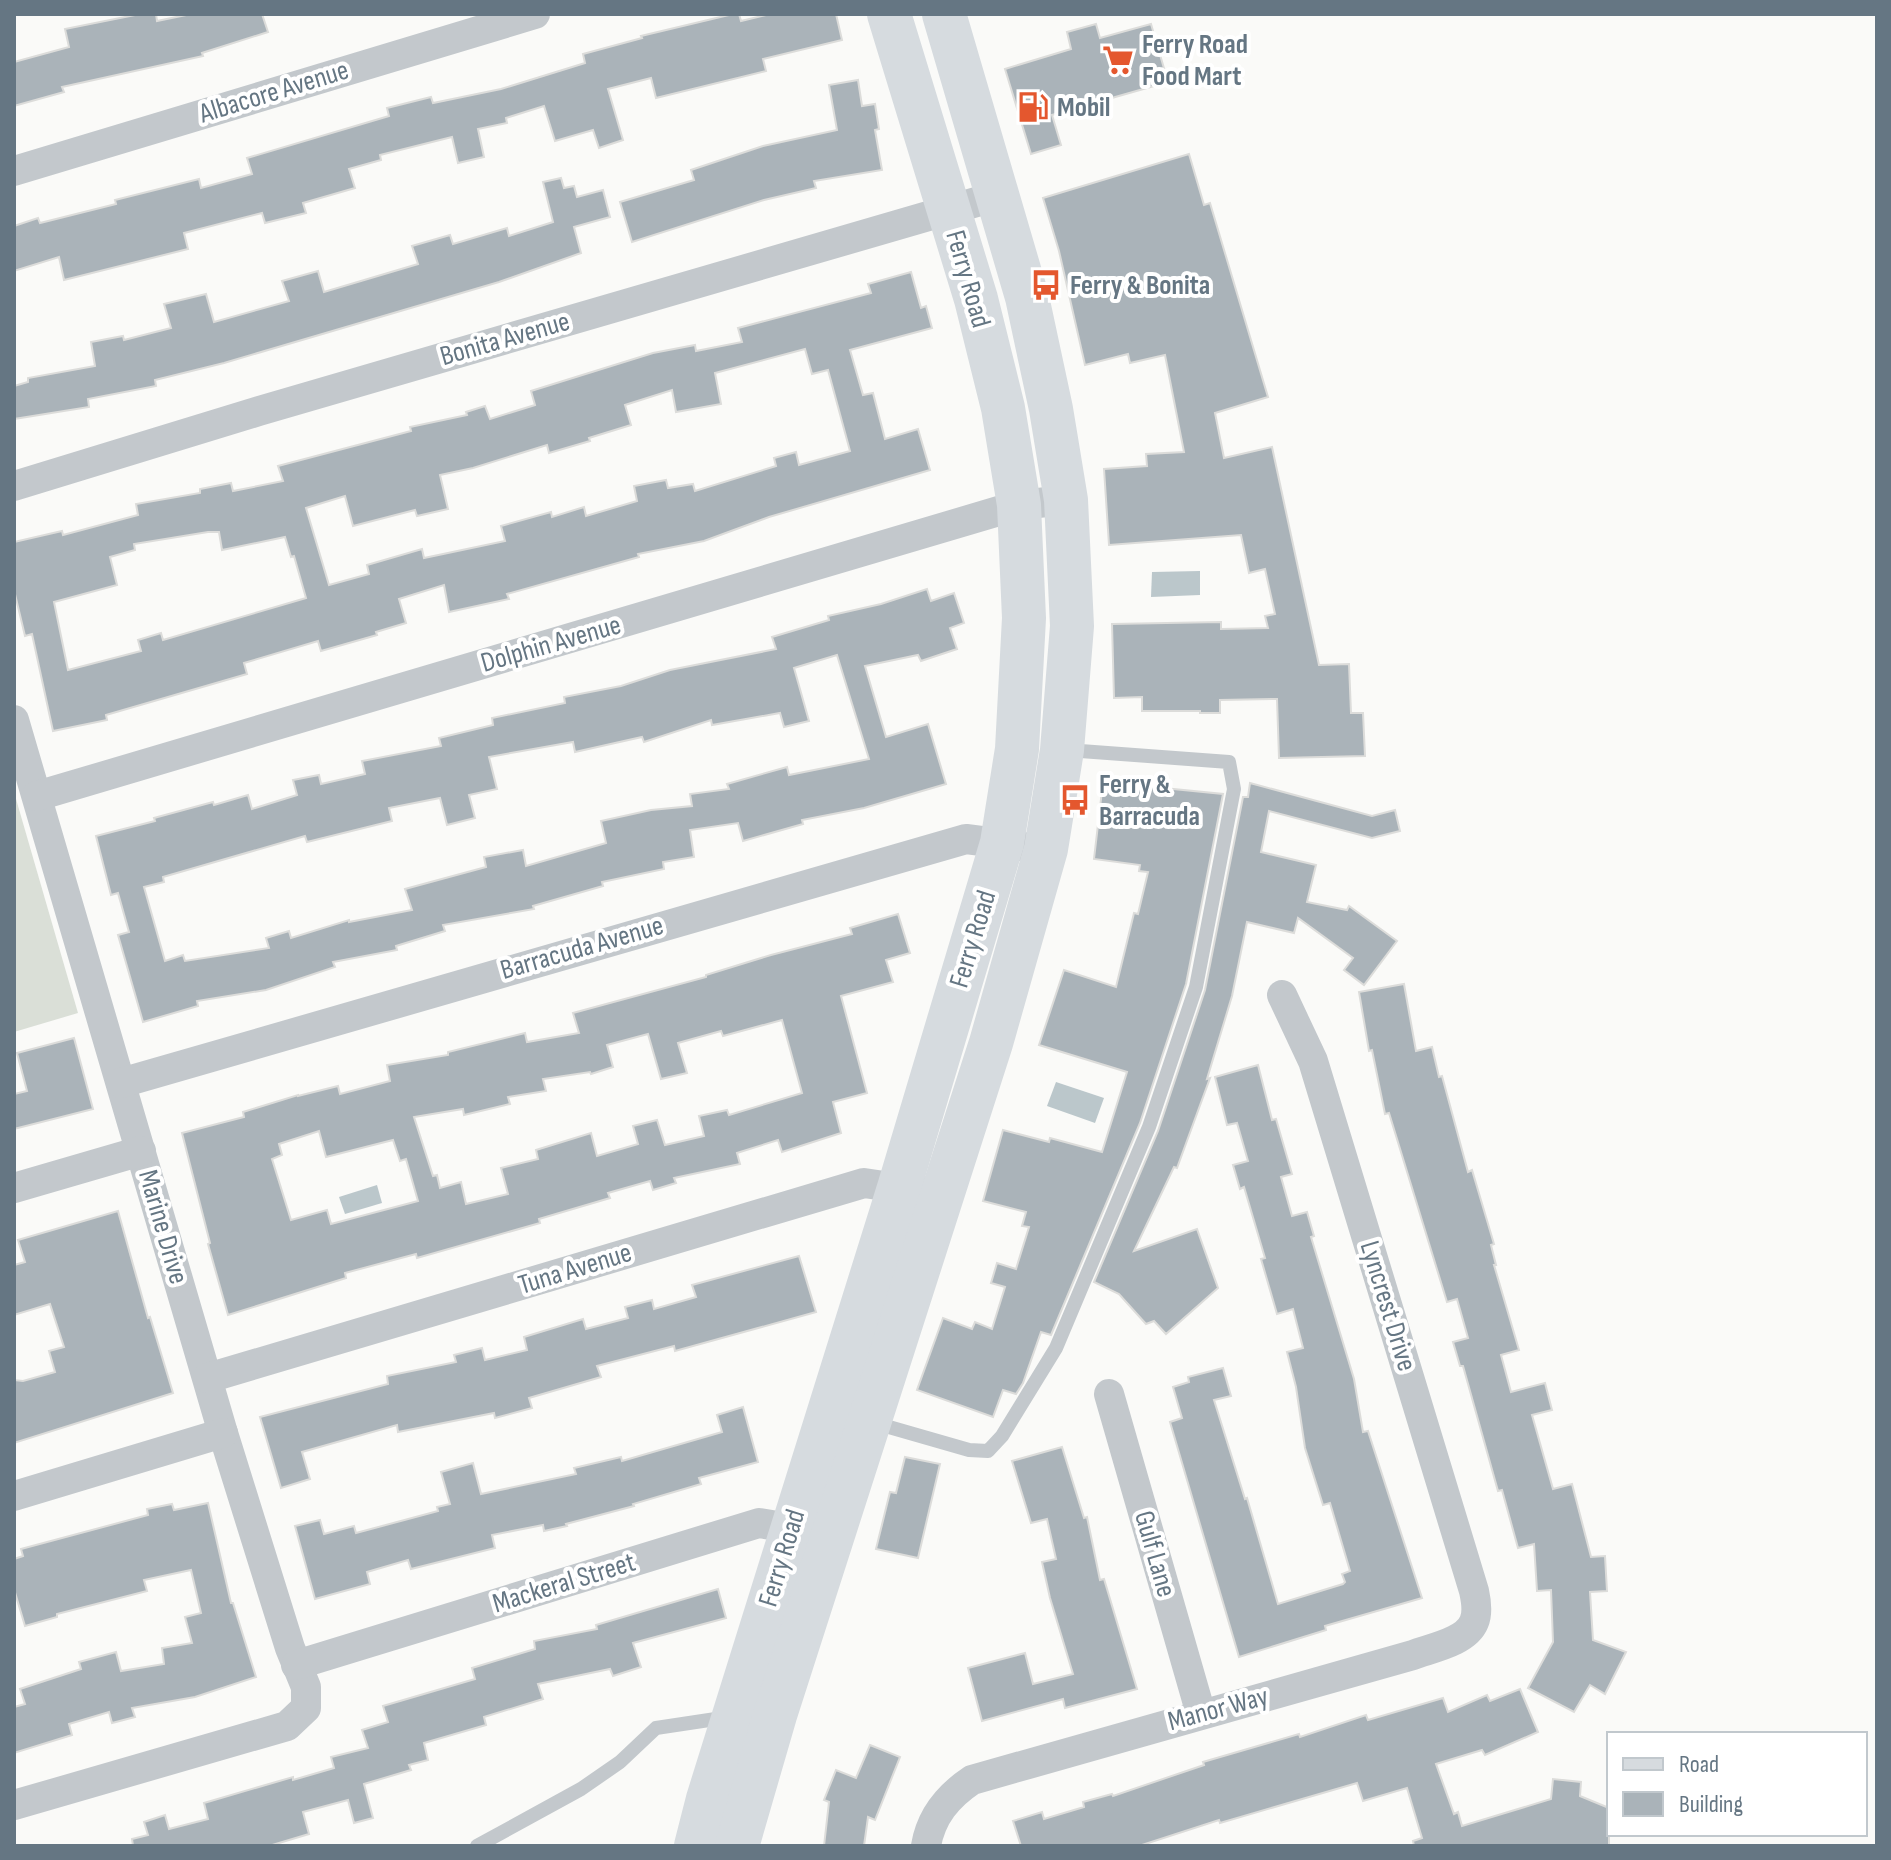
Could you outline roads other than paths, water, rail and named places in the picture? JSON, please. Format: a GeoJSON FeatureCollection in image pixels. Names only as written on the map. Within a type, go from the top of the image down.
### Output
{"type":"FeatureCollection","features":[{"type":"Feature","properties":{"kind":"main road","name":"Ferry Road"},"geometry":{"type":"LineString","coordinates":[[696,1846],[733,1716],[899,1188],[1002,843],[1017,749],[1024,618],[1019,505],[1003,408],[976,299],[889,14]]}},
{"type":"Feature","properties":{"kind":"main road","name":"Ferry Road"},"geometry":{"type":"LineString","coordinates":[[737,1846],[775,1715],[991,1043],[1046,849],[1062,750],[1072,626],[1066,500],[1051,409],[1027,297],[944,14]]}},
{"type":"Feature","properties":{"kind":"street","name":"Albacore Avenue"},"geometry":{"type":"LineString","coordinates":[[14,171],[535,14]]}},
{"type":"Feature","properties":{"kind":"street","name":"Bonita Avenue"},"geometry":{"type":"LineString","coordinates":[[14,486],[259,411],[997,196]]}},
{"type":"Feature","properties":{"kind":"street","name":"Dolphin Avenue"},"geometry":{"type":"LineString","coordinates":[[37,796],[1019,505],[1066,500]]}},
{"type":"Feature","properties":{"kind":"street","name":"Marine Drive"},"geometry":{"type":"LineString","coordinates":[[14,720],[223,1433],[296,1665],[306,1687],[306,1708],[287,1726],[14,1805]]}},
{"type":"Feature","properties":{"kind":"street","name":"Barracuda Avenue"},"geometry":{"type":"LineString","coordinates":[[121,1083],[966,839],[1046,849]]}},
{"type":"Feature","properties":{"kind":"street","name":"Lyncrest Drive"},"geometry":{"type":"LineString","coordinates":[[1282,995],[1313,1061],[1474,1591],[1475,1622]]}},
{"type":"Feature","properties":{"kind":"street"},"geometry":{"type":"LineString","coordinates":[[14,1188],[141,1151]]}},
{"type":"Feature","properties":{"kind":"street","name":"Tuna Avenue"},"geometry":{"type":"LineString","coordinates":[[208,1378],[864,1183],[944,1194]]}},
{"type":"Feature","properties":{"kind":"street","name":"Gulf Lane"},"geometry":{"type":"LineString","coordinates":[[1109,1394],[1201,1714]]}},
{"type":"Feature","properties":{"kind":"street"},"geometry":{"type":"LineString","coordinates":[[14,1496],[223,1433]]}},
{"type":"Feature","properties":{"kind":"street","name":"Mackeral Street"},"geometry":{"type":"LineString","coordinates":[[296,1665],[759,1523],[834,1535]]}},
{"type":"Feature","properties":{"kind":"street","name":"Manor Way"},"geometry":{"type":"LineString","coordinates":[[926,1846],[933,1822],[943,1805],[957,1790],[989,1773],[1413,1655],[1466,1633],[1475,1622]]}},
{"type":"Feature","properties":{"kind":"lane"},"geometry":{"type":"LineString","coordinates":[[871,1422],[969,1450],[988,1451],[1002,1436],[1056,1348],[1149,1127],[1196,987],[1234,789],[1229,762],[1062,750]]}},
{"type":"Feature","properties":{"kind":"lane"},"geometry":{"type":"LineString","coordinates":[[477,1846],[581,1789],[620,1762],[656,1728],[733,1716]]}},
{"type":"Feature","properties":{"kind":"place","name":"Ferry Road Food Mart"},"geometry":{"type":"Point","coordinates":[1118,60]}},
{"type":"Feature","properties":{"kind":"place","name":"Mobil"},"geometry":{"type":"Point","coordinates":[1033,107]}},
{"type":"Feature","properties":{"kind":"place","name":"Ferry & Bonita"},"geometry":{"type":"Point","coordinates":[1046,285]}},
{"type":"Feature","properties":{"kind":"place","name":"Ferry & Barracuda"},"geometry":{"type":"Point","coordinates":[1075,800]}}]}
